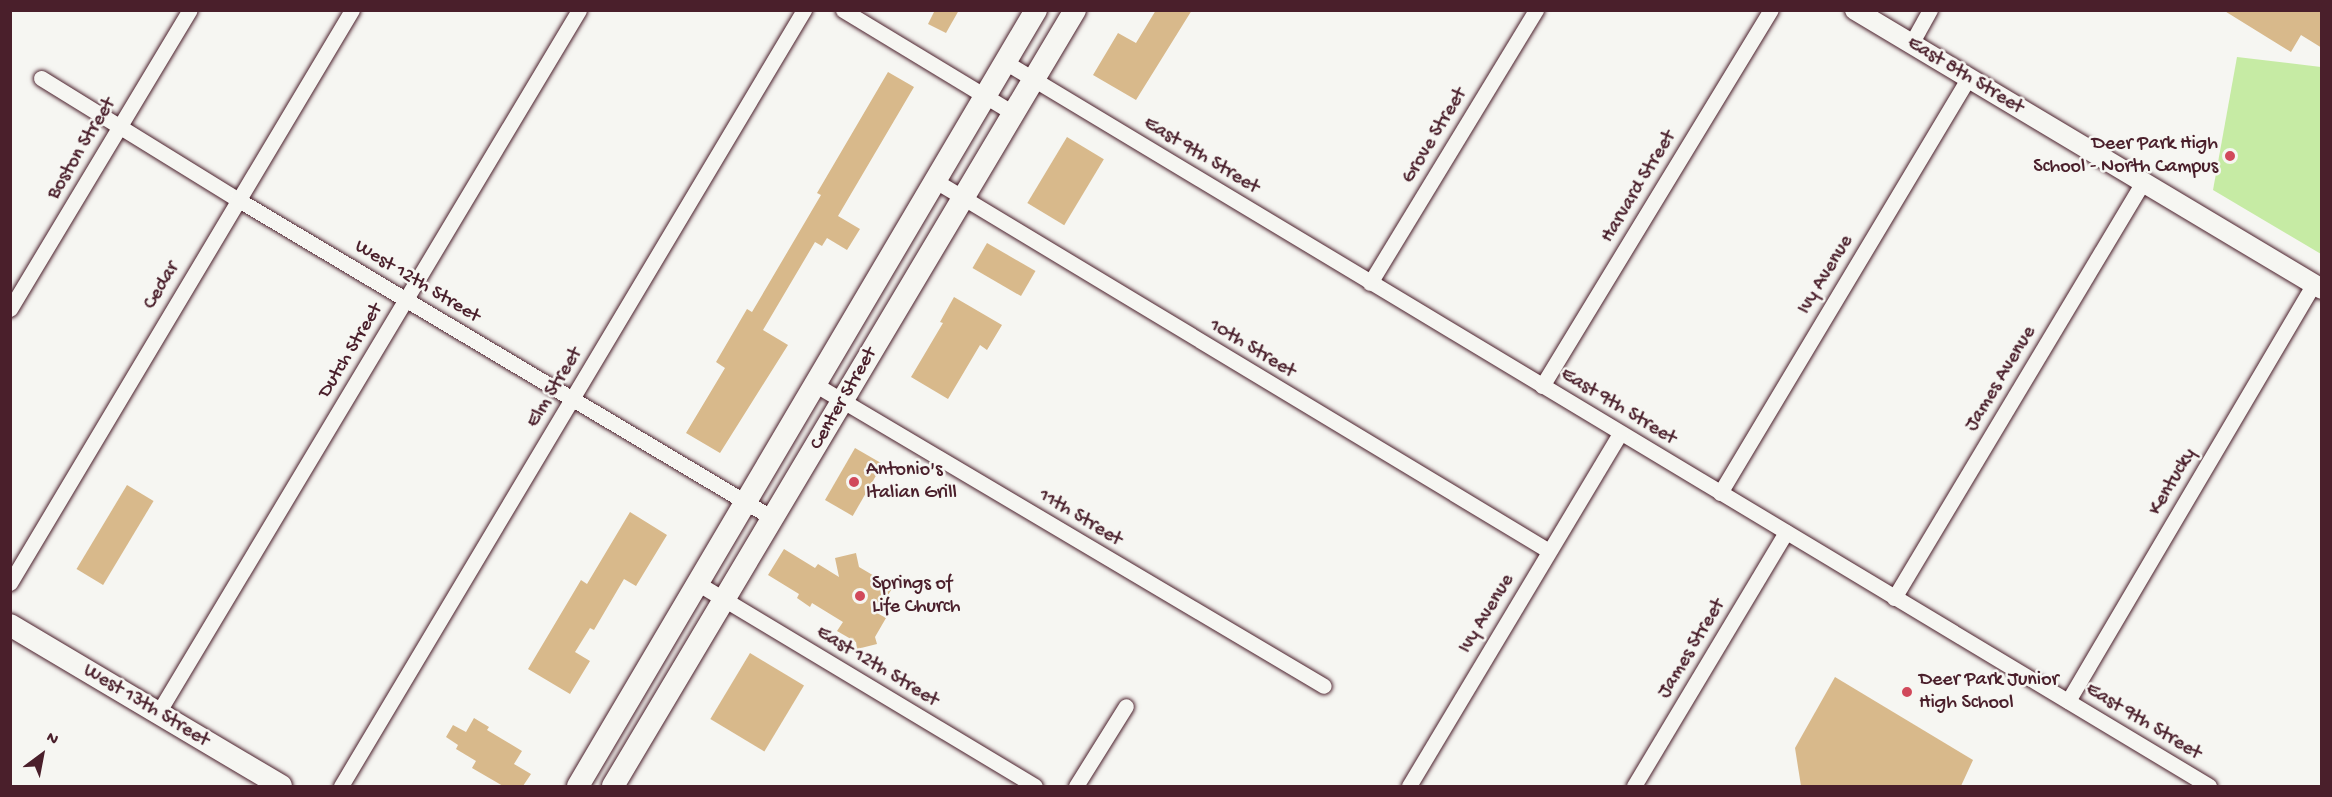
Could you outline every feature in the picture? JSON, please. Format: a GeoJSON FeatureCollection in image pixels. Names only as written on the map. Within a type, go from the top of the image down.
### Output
{"type":"FeatureCollection","features":[{"type":"Feature","properties":{"kind":"main road","name":"Center Street"},"geometry":{"type":"LineString","coordinates":[[578,786],[1036,10]]}},
{"type":"Feature","properties":{"kind":"main road","name":"Center Street"},"geometry":{"type":"LineString","coordinates":[[613,786],[1075,10]]}},
{"type":"Feature","properties":{"kind":"main road","name":"West 13th Street"},"geometry":{"type":"LineString","coordinates":[[10,626],[281,786]]}},
{"type":"Feature","properties":{"kind":"street","name":"Boston Street"},"geometry":{"type":"LineString","coordinates":[[10,309],[190,10]]}},
{"type":"Feature","properties":{"kind":"street","name":"Cedar"},"geometry":{"type":"LineString","coordinates":[[10,583],[237,199],[352,10]]}},
{"type":"Feature","properties":{"kind":"street","name":"Dutch Street"},"geometry":{"type":"LineString","coordinates":[[158,713],[579,10]]}},
{"type":"Feature","properties":{"kind":"street","name":"Elm Street"},"geometry":{"type":"LineString","coordinates":[[341,786],[804,10]]}},
{"type":"Feature","properties":{"kind":"street"},"geometry":{"type":"LineString","coordinates":[[843,10],[1013,113]]}},
{"type":"Feature","properties":{"kind":"street","name":"Grove Street"},"geometry":{"type":"LineString","coordinates":[[1370,283],[1536,10]]}},
{"type":"Feature","properties":{"kind":"street","name":"Harvard Street"},"geometry":{"type":"LineString","coordinates":[[1542,386],[1771,10]]}},
{"type":"Feature","properties":{"kind":"street","name":"East 8th Street"},"geometry":{"type":"LineString","coordinates":[[1855,10],[2318,286]]}},
{"type":"Feature","properties":{"kind":"street"},"geometry":{"type":"LineString","coordinates":[[1911,44],[1930,10]]}},
{"type":"Feature","properties":{"kind":"street","name":"East 9th Street"},"geometry":{"type":"LineString","coordinates":[[1005,62],[2209,786]]}},
{"type":"Feature","properties":{"kind":"street","name":"West 12th Street"},"geometry":{"type":"LineString","coordinates":[[41,78],[237,199],[774,519]]}},
{"type":"Feature","properties":{"kind":"street","name":"Ivy Avenue"},"geometry":{"type":"LineString","coordinates":[[1720,493],[1968,78]]}},
{"type":"Feature","properties":{"kind":"street","name":"10th Street"},"geometry":{"type":"LineString","coordinates":[[934,180],[1549,551]]}},
{"type":"Feature","properties":{"kind":"street","name":"James Avenue"},"geometry":{"type":"LineString","coordinates":[[1894,598],[2143,182]]}},
{"type":"Feature","properties":{"kind":"street","name":"Kentucky"},"geometry":{"type":"LineString","coordinates":[[2068,701],[2318,286]]}},
{"type":"Feature","properties":{"kind":"street","name":"11th Street"},"geometry":{"type":"LineString","coordinates":[[816,385],[1324,686]]}},
{"type":"Feature","properties":{"kind":"street","name":"Ivy Avenue"},"geometry":{"type":"LineString","coordinates":[[1409,786],[1620,433]]}},
{"type":"Feature","properties":{"kind":"street","name":"James Street"},"geometry":{"type":"LineString","coordinates":[[1634,786],[1786,532]]}},
{"type":"Feature","properties":{"kind":"street","name":"East 12th Street"},"geometry":{"type":"LineString","coordinates":[[697,583],[1035,786]]}},
{"type":"Feature","properties":{"kind":"street"},"geometry":{"type":"LineString","coordinates":[[1076,786],[1126,706]]}},
{"type":"Feature","properties":{"kind":"green space"},"geometry":{"type":"Polygon","coordinates":[[[2237,57],[2321,67],[2321,254],[2213,190],[2237,57]]]}},
{"type":"Feature","properties":{"kind":"building"},"geometry":{"type":"Polygon","coordinates":[[[935,10],[959,10],[946,33],[928,24],[935,10]]]}},
{"type":"Feature","properties":{"kind":"building"},"geometry":{"type":"Polygon","coordinates":[[[1156,10],[1192,10],[1136,100],[1093,75],[1118,33],[1136,43],[1156,10]]]}},
{"type":"Feature","properties":{"kind":"building"},"geometry":{"type":"Polygon","coordinates":[[[2223,10],[2322,10],[2322,48],[2301,35],[2291,52],[2223,10]]]}},
{"type":"Feature","properties":{"kind":"building"},"geometry":{"type":"Polygon","coordinates":[[[888,72],[914,87],[838,216],[860,229],[847,250],[827,238],[822,246],[815,242],[763,330],[788,345],[720,453],[686,433],[725,368],[716,362],[747,309],[752,312],[821,195],[817,193],[888,72]]]}},
{"type":"Feature","properties":{"kind":"building"},"geometry":{"type":"Polygon","coordinates":[[[1067,137],[1104,159],[1064,225],[1027,203],[1067,137]]]}},
{"type":"Feature","properties":{"kind":"building"},"geometry":{"type":"Polygon","coordinates":[[[987,243],[1035,271],[1021,296],[972,268],[987,243]]]}},
{"type":"Feature","properties":{"kind":"building"},"geometry":{"type":"Polygon","coordinates":[[[954,297],[1002,325],[987,350],[980,345],[948,399],[911,377],[943,323],[940,322],[954,297]]]}},
{"type":"Feature","properties":{"kind":"building","name":"Antonio's Italian Grill"},"geometry":{"type":"Polygon","coordinates":[[[855,448],[883,464],[853,516],[825,500],[855,448]]]}},
{"type":"Feature","properties":{"kind":"building"},"geometry":{"type":"Polygon","coordinates":[[[127,485],[154,501],[103,585],[77,569],[127,485]]]}},
{"type":"Feature","properties":{"kind":"building"},"geometry":{"type":"Polygon","coordinates":[[[630,512],[667,535],[636,586],[624,579],[594,630],[590,628],[575,652],[590,661],[570,694],[528,669],[581,580],[587,584],[630,512]]]}},
{"type":"Feature","properties":{"kind":"building"},"geometry":{"type":"Polygon","coordinates":[[[784,549],[815,568],[818,564],[839,577],[835,558],[856,553],[859,567],[893,587],[877,613],[886,618],[875,637],[877,644],[857,649],[856,642],[837,631],[843,622],[812,603],[810,607],[797,598],[799,594],[768,575],[784,549]]]}},
{"type":"Feature","properties":{"kind":"building"},"geometry":{"type":"Polygon","coordinates":[[[750,653],[804,685],[764,751],[710,719],[750,653]]]}},
{"type":"Feature","properties":{"kind":"building"},"geometry":{"type":"Polygon","coordinates":[[[1835,677],[1973,760],[1961,786],[1801,786],[1795,748],[1835,677]]]}},
{"type":"Feature","properties":{"kind":"building"},"geometry":{"type":"Polygon","coordinates":[[[474,718],[489,727],[487,730],[522,751],[514,764],[531,774],[523,786],[503,786],[472,768],[476,761],[456,749],[458,745],[446,737],[453,725],[466,732],[474,718]]]}},
{"type":"Feature","properties":{"kind":"place","name":"Deer Park High School - North Campus"},"geometry":{"type":"Point","coordinates":[2230,156]}},
{"type":"Feature","properties":{"kind":"place","name":"Antonio's Italian Grill"},"geometry":{"type":"Point","coordinates":[854,482]}},
{"type":"Feature","properties":{"kind":"place","name":"Springs of Life Church"},"geometry":{"type":"Point","coordinates":[860,596]}},
{"type":"Feature","properties":{"kind":"place","name":"Deer Park Junior High School"},"geometry":{"type":"Point","coordinates":[1907,692]}}]}
